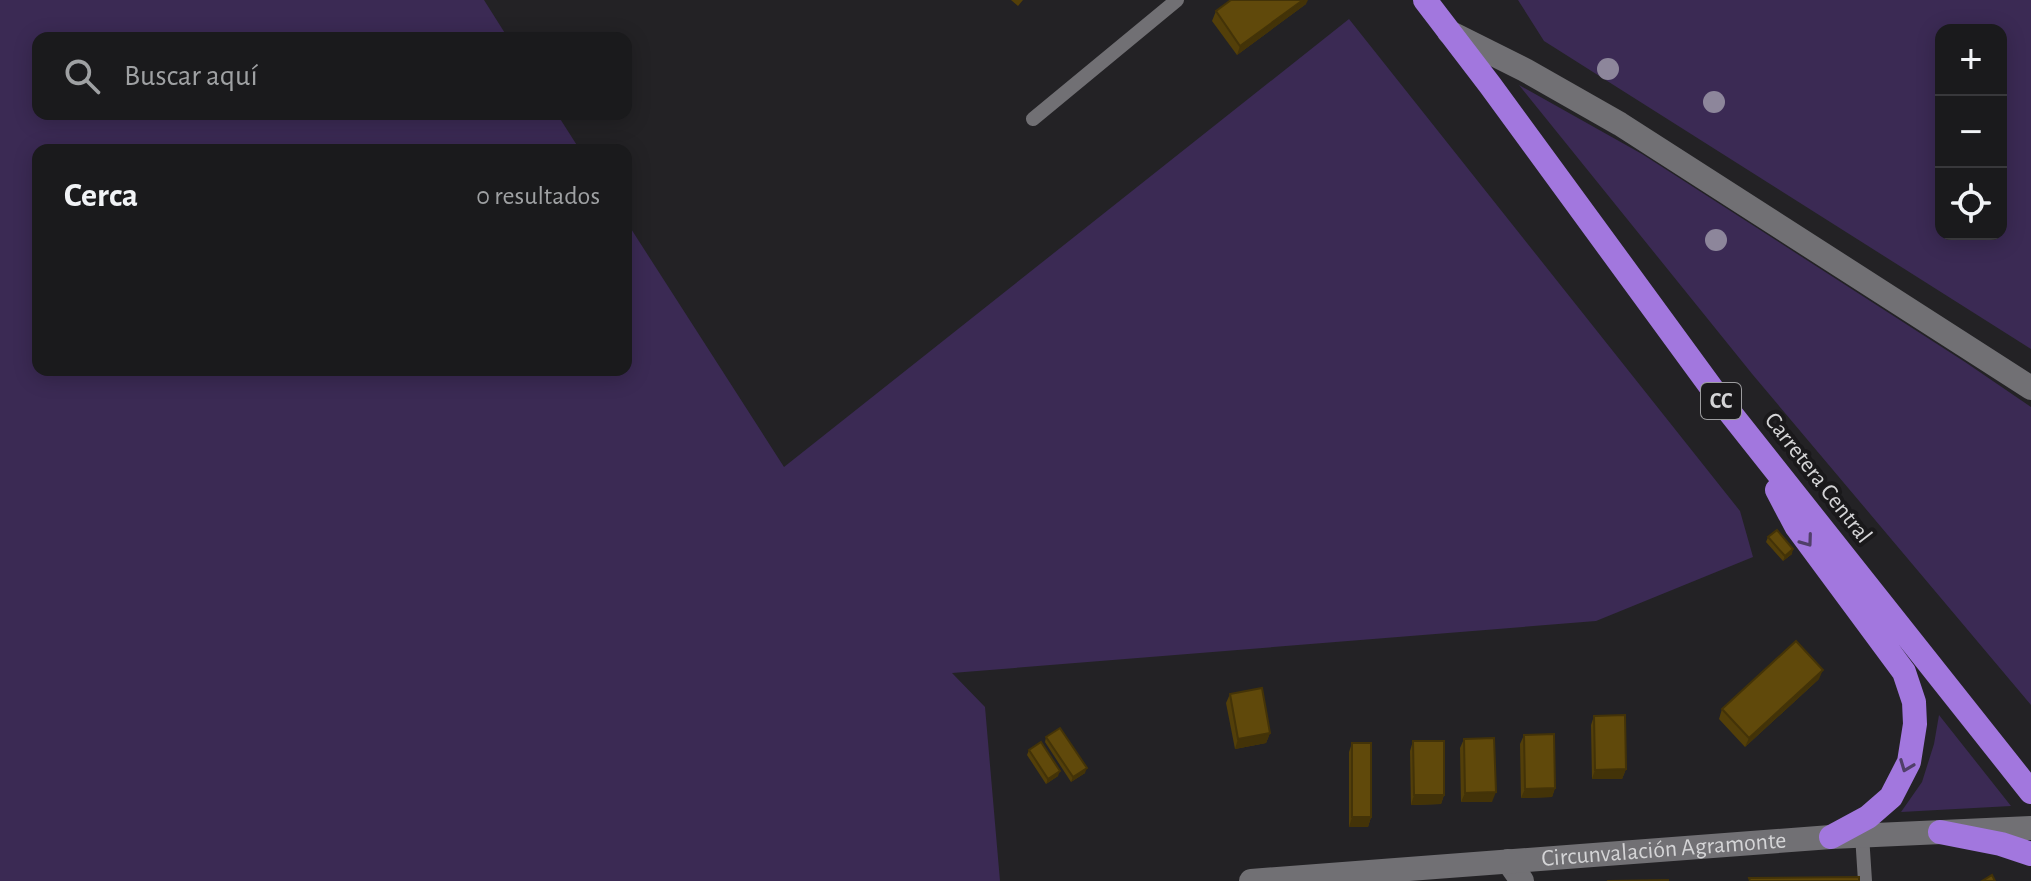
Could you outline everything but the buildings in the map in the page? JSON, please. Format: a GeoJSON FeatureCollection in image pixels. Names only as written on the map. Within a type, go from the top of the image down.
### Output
{"type":"FeatureCollection","features":[{"type":"Feature","properties":{"kind":"highway","name":"Carretera Central"},"geometry":{"type":"LineString","coordinates":[[1425,0],[1740,425],[2031,792]]}},
{"type":"Feature","properties":{"kind":"highway"},"geometry":{"type":"LineString","coordinates":[[1740,425],[1796,526],[1904,672],[1914,702],[1915,724],[1909,762],[1891,797],[1868,817],[1831,837]]}},
{"type":"Feature","properties":{"kind":"highway"},"geometry":{"type":"LineString","coordinates":[[1940,832],[2001,844],[2031,854]]}},
{"type":"Feature","properties":{"kind":"main road"},"geometry":{"type":"LineString","coordinates":[[1449,32],[1525,70],[1620,124],[2031,388]]}},
{"type":"Feature","properties":{"kind":"main road","name":"Circunvalación Agramonte"},"geometry":{"type":"LineString","coordinates":[[1251,881],[1515,871],[1831,837],[2031,828]]}},
{"type":"Feature","properties":{"kind":"lane"},"geometry":{"type":"LineString","coordinates":[[1033,119],[1177,0]]}},
{"type":"Feature","properties":{"kind":"lane"},"geometry":{"type":"LineString","coordinates":[[1862,835],[1865,881]]}},
{"type":"Feature","properties":{"kind":"shaded area"},"geometry":{"type":"Polygon","coordinates":[[[0,0],[484,0],[504,32],[32,32],[32,120],[561,120],[576,144],[32,144],[32,376],[632,376],[632,230],[784,467],[1349,19],[1740,511],[1753,557],[1596,621],[952,673],[985,707],[1000,881],[0,881],[0,0]]]}},
{"type":"Feature","properties":{"kind":"shaded area"},"geometry":{"type":"Polygon","coordinates":[[[1518,0],[2031,0],[2031,349],[1544,41],[1518,0]]]}},
{"type":"Feature","properties":{"kind":"shaded area"},"geometry":{"type":"Polygon","coordinates":[[[1519,85],[1642,154],[2031,407],[2031,705],[1753,375],[1519,85]]]}},
{"type":"Feature","properties":{"kind":"shaded area"},"geometry":{"type":"Polygon","coordinates":[[[1939,715],[2011,806],[1901,812],[1922,782],[1939,715]]]}}]}
